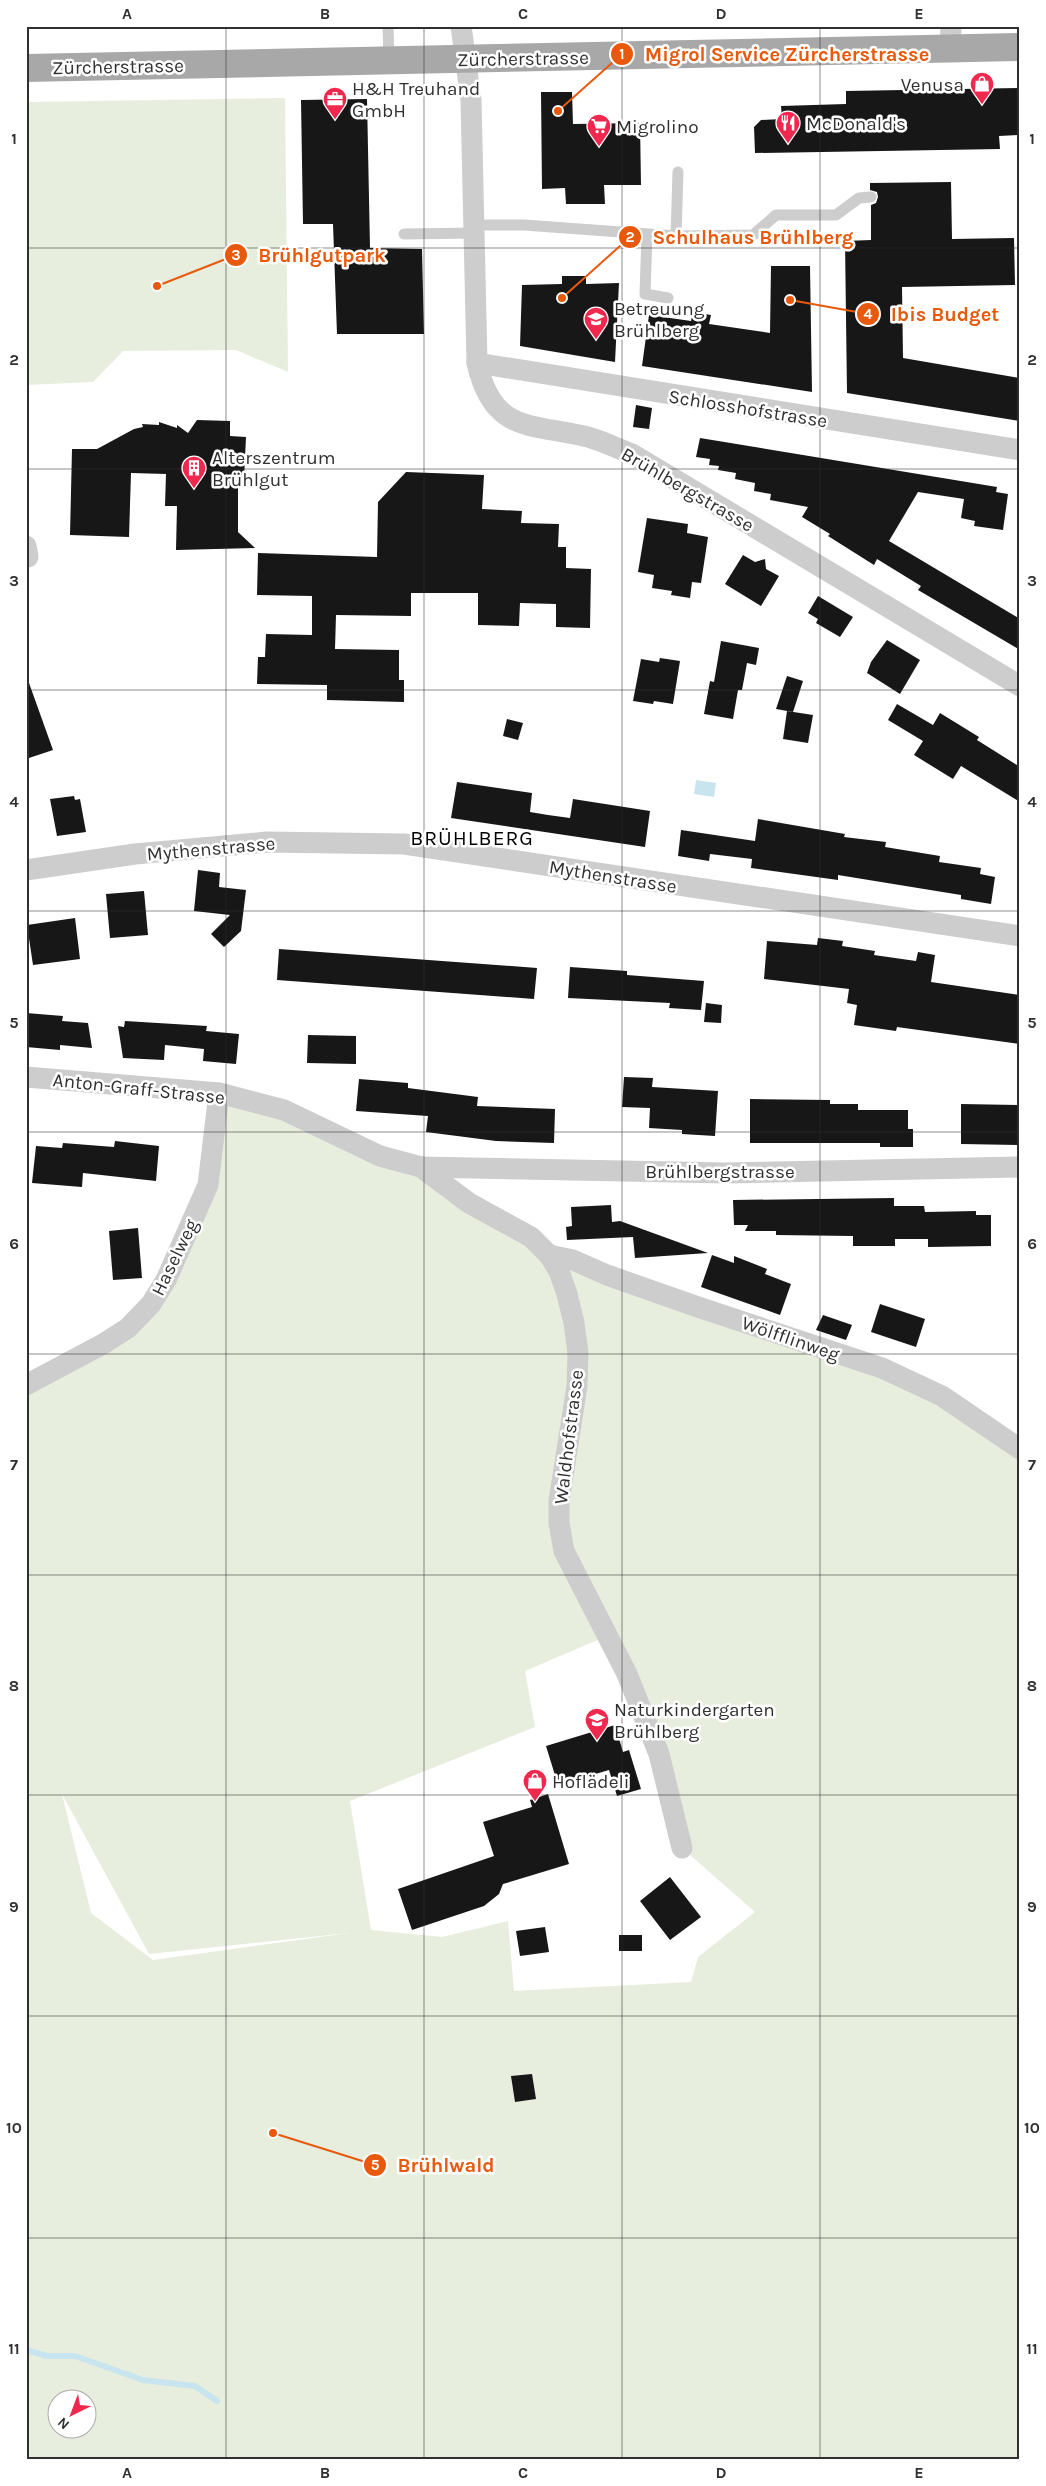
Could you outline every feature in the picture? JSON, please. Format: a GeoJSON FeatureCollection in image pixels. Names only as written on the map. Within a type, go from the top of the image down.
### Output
{"type":"FeatureCollection","features":[{"type":"Feature","properties":{"kind":"main road","name":"Zürcherstrasse"},"geometry":{"type":"LineString","coordinates":[[26,68],[466,58],[950,38],[1020,47]]}},
{"type":"Feature","properties":{"kind":"street","name":"Brühlbergstrasse"},"geometry":{"type":"LineString","coordinates":[[461,26],[472,100],[477,363],[488,398],[499,411],[515,422],[590,437],[632,454],[1020,686]]}},
{"type":"Feature","properties":{"kind":"street","name":"Schlosshofstrasse"},"geometry":{"type":"LineString","coordinates":[[477,363],[1020,450]]}},
{"type":"Feature","properties":{"kind":"street","name":"Mythenstrasse"},"geometry":{"type":"LineString","coordinates":[[26,870],[135,854],[267,842],[404,844],[1020,936]]}},
{"type":"Feature","properties":{"kind":"street","name":"Anton-Graff-Strasse"},"geometry":{"type":"LineString","coordinates":[[26,1077],[219,1093],[284,1110],[335,1133]]}},
{"type":"Feature","properties":{"kind":"street","name":"Haselweg"},"geometry":{"type":"LineString","coordinates":[[26,1385],[120,1334],[151,1304],[166,1280],[208,1185],[219,1093]]}},
{"type":"Feature","properties":{"kind":"street","name":"Waldhofstrasse"},"geometry":{"type":"LineString","coordinates":[[335,1133],[380,1156],[421,1167],[469,1203],[531,1237],[549,1255],[559,1271],[574,1323],[578,1353],[577,1386],[559,1501],[559,1522],[564,1552],[627,1674],[659,1754],[682,1848]]}},
{"type":"Feature","properties":{"kind":"street","name":"Brühlbergstrasse"},"geometry":{"type":"LineString","coordinates":[[421,1167],[726,1173],[1020,1167]]}},
{"type":"Feature","properties":{"kind":"street","name":"Wölfflinweg"},"geometry":{"type":"LineString","coordinates":[[549,1255],[573,1260],[607,1275],[890,1372],[942,1396],[1020,1449]]}},
{"type":"Feature","properties":{"kind":"lane"},"geometry":{"type":"LineString","coordinates":[[388,26],[389,60]]}},
{"type":"Feature","properties":{"kind":"lane"},"geometry":{"type":"LineString","coordinates":[[676,236],[678,172]]}},
{"type":"Feature","properties":{"kind":"lane"},"geometry":{"type":"LineString","coordinates":[[404,234],[524,225],[647,235],[753,235],[776,215],[836,215],[859,198],[870,197]]}},
{"type":"Feature","properties":{"kind":"lane"},"geometry":{"type":"LineString","coordinates":[[647,235],[645,294],[668,298]]}},
{"type":"Feature","properties":{"kind":"green space"},"geometry":{"type":"Polygon","coordinates":[[[285,98],[288,372],[236,350],[123,351],[93,382],[26,385],[26,102],[285,98]]]}},
{"type":"Feature","properties":{"kind":"green space"},"geometry":{"type":"Polygon","coordinates":[[[219,1093],[335,1133],[531,1237],[882,1368],[1020,1449],[1020,2460],[26,2460],[26,1385],[128,1328],[208,1185],[219,1093]],[[607,1636],[525,1671],[535,1727],[350,1801],[371,1930],[442,1937],[508,1921],[514,1991],[691,1982],[698,1957],[755,1912],[682,1848],[607,1636]],[[62,1794],[91,1913],[153,1960],[349,1933],[149,1954],[62,1794]]]}},
{"type":"Feature","properties":{"kind":"water"},"geometry":{"type":"Polygon","coordinates":[[[696,780],[716,783],[714,797],[694,794],[696,780]]]}},
{"type":"Feature","properties":{"kind":"building"},"geometry":{"type":"Polygon","coordinates":[[[1020,88],[1020,135],[999,136],[1000,149],[755,153],[754,127],[761,120],[782,119],[781,106],[846,104],[846,91],[1020,88]]]}},
{"type":"Feature","properties":{"kind":"building"},"geometry":{"type":"Polygon","coordinates":[[[541,92],[572,92],[573,124],[640,123],[641,185],[604,185],[605,204],[566,204],[565,188],[542,189],[541,92]]]}},
{"type":"Feature","properties":{"kind":"building"},"geometry":{"type":"Polygon","coordinates":[[[367,99],[370,248],[422,249],[424,334],[337,334],[333,224],[303,224],[301,100],[367,99]]]}},
{"type":"Feature","properties":{"kind":"building"},"geometry":{"type":"Polygon","coordinates":[[[951,182],[952,239],[1014,238],[1015,285],[902,287],[903,358],[1020,378],[1020,421],[847,393],[845,241],[871,240],[871,205],[876,203],[878,197],[877,192],[870,190],[870,183],[951,182]]]}},
{"type":"Feature","properties":{"kind":"building"},"geometry":{"type":"Polygon","coordinates":[[[771,266],[810,266],[812,392],[642,366],[649,315],[691,321],[693,312],[711,315],[709,324],[770,333],[771,266]]]}},
{"type":"Feature","properties":{"kind":"building"},"geometry":{"type":"Polygon","coordinates":[[[562,276],[586,276],[586,284],[619,283],[615,362],[520,346],[522,285],[562,284],[562,276]]]}},
{"type":"Feature","properties":{"kind":"building"},"geometry":{"type":"Polygon","coordinates":[[[636,405],[652,408],[649,429],[633,427],[636,405]]]}},
{"type":"Feature","properties":{"kind":"building","name":"Alterszentrum Brühlgut"},"geometry":{"type":"Polygon","coordinates":[[[197,420],[230,421],[230,436],[246,437],[244,479],[238,478],[238,532],[255,548],[176,550],[177,506],[165,506],[166,474],[131,473],[129,537],[70,535],[72,449],[97,449],[134,429],[143,427],[142,424],[159,425],[159,422],[177,428],[177,425],[188,433],[197,420]]]}},
{"type":"Feature","properties":{"kind":"building"},"geometry":{"type":"Polygon","coordinates":[[[700,438],[997,487],[996,492],[1008,494],[1003,530],[974,526],[975,521],[961,518],[964,499],[918,492],[889,541],[1020,619],[1020,650],[918,590],[921,586],[877,559],[874,565],[828,536],[830,534],[802,517],[808,507],[770,500],[771,494],[754,491],[755,483],[735,479],[736,473],[718,470],[719,466],[709,465],[710,459],[696,457],[700,438]]]}},
{"type":"Feature","properties":{"kind":"building"},"geometry":{"type":"Polygon","coordinates":[[[406,472],[484,475],[482,509],[522,511],[521,523],[559,524],[558,547],[566,547],[566,568],[591,569],[590,628],[556,627],[556,604],[520,603],[519,626],[478,625],[478,593],[411,593],[411,616],[336,615],[335,649],[399,650],[399,680],[404,680],[404,702],[327,700],[327,685],[257,684],[258,657],[265,657],[266,634],[312,635],[312,596],[257,595],[258,553],[377,557],[378,502],[406,472]]]}},
{"type":"Feature","properties":{"kind":"building"},"geometry":{"type":"Polygon","coordinates":[[[647,518],[688,524],[687,533],[708,537],[701,583],[692,582],[690,598],[671,595],[672,591],[652,588],[654,575],[638,572],[647,518]]]}},
{"type":"Feature","properties":{"kind":"building"},"geometry":{"type":"Polygon","coordinates":[[[743,555],[755,562],[765,559],[766,569],[779,576],[761,606],[725,584],[743,555]]]}},
{"type":"Feature","properties":{"kind":"building"},"geometry":{"type":"Polygon","coordinates":[[[818,596],[853,617],[840,637],[816,623],[818,619],[808,613],[818,596]]]}},
{"type":"Feature","properties":{"kind":"building"},"geometry":{"type":"Polygon","coordinates":[[[887,640],[920,660],[900,694],[867,673],[871,662],[887,640]]]}},
{"type":"Feature","properties":{"kind":"building"},"geometry":{"type":"Polygon","coordinates":[[[721,641],[759,648],[756,665],[747,663],[742,690],[738,690],[733,719],[704,714],[710,681],[714,682],[721,641]]]}},
{"type":"Feature","properties":{"kind":"building"},"geometry":{"type":"Polygon","coordinates":[[[660,658],[680,661],[673,704],[654,701],[653,704],[633,701],[641,659],[659,662],[660,658]]]}},
{"type":"Feature","properties":{"kind":"building"},"geometry":{"type":"Polygon","coordinates":[[[787,676],[803,681],[793,712],[776,709],[787,676]]]}},
{"type":"Feature","properties":{"kind":"building"},"geometry":{"type":"Polygon","coordinates":[[[26,683],[29,683],[53,750],[26,759],[26,683]]]}},
{"type":"Feature","properties":{"kind":"building"},"geometry":{"type":"Polygon","coordinates":[[[897,704],[933,725],[940,713],[979,737],[977,740],[1020,767],[1020,802],[961,766],[953,779],[914,755],[923,741],[888,720],[897,704]]]}},
{"type":"Feature","properties":{"kind":"building"},"geometry":{"type":"Polygon","coordinates":[[[787,711],[813,715],[808,743],[783,739],[787,711]]]}},
{"type":"Feature","properties":{"kind":"building"},"geometry":{"type":"Polygon","coordinates":[[[507,719],[523,723],[518,740],[503,736],[507,719]]]}},
{"type":"Feature","properties":{"kind":"building"},"geometry":{"type":"Polygon","coordinates":[[[457,782],[532,793],[530,812],[548,815],[570,818],[573,799],[650,811],[645,847],[451,818],[457,782]]]}},
{"type":"Feature","properties":{"kind":"building"},"geometry":{"type":"Polygon","coordinates":[[[74,796],[75,800],[80,799],[86,832],[57,836],[50,799],[74,796]]]}},
{"type":"Feature","properties":{"kind":"building"},"geometry":{"type":"Polygon","coordinates":[[[758,819],[845,834],[844,837],[886,842],[885,847],[940,856],[939,862],[981,868],[980,874],[995,877],[991,904],[961,899],[961,895],[838,875],[838,880],[751,868],[752,859],[710,854],[709,861],[678,856],[681,830],[755,841],[758,819]]]}},
{"type":"Feature","properties":{"kind":"building"},"geometry":{"type":"Polygon","coordinates":[[[198,870],[220,873],[219,887],[246,890],[241,931],[224,947],[211,934],[230,915],[194,911],[198,870]]]}},
{"type":"Feature","properties":{"kind":"building"},"geometry":{"type":"Polygon","coordinates":[[[144,891],[148,935],[110,938],[106,894],[144,891]]]}},
{"type":"Feature","properties":{"kind":"building"},"geometry":{"type":"Polygon","coordinates":[[[75,918],[80,959],[33,965],[27,925],[75,918]]]}},
{"type":"Feature","properties":{"kind":"building"},"geometry":{"type":"Polygon","coordinates":[[[818,938],[843,941],[842,946],[875,951],[874,955],[916,961],[918,952],[935,955],[931,982],[1020,995],[1020,1044],[897,1027],[896,1031],[854,1025],[857,1005],[847,1003],[849,989],[764,979],[767,941],[817,945],[818,938]]]}},
{"type":"Feature","properties":{"kind":"building"},"geometry":{"type":"Polygon","coordinates":[[[279,949],[537,968],[534,999],[277,980],[279,949]]]}},
{"type":"Feature","properties":{"kind":"building"},"geometry":{"type":"Polygon","coordinates":[[[570,967],[627,971],[627,975],[704,981],[701,1010],[669,1008],[670,1003],[568,998],[570,967]]]}},
{"type":"Feature","properties":{"kind":"building"},"geometry":{"type":"Polygon","coordinates":[[[706,1003],[722,1005],[721,1023],[704,1022],[706,1003]]]}},
{"type":"Feature","properties":{"kind":"building"},"geometry":{"type":"Polygon","coordinates":[[[26,1013],[63,1016],[62,1021],[88,1023],[92,1048],[60,1045],[60,1050],[26,1047],[26,1013]]]}},
{"type":"Feature","properties":{"kind":"building"},"geometry":{"type":"Polygon","coordinates":[[[125,1021],[207,1026],[206,1031],[239,1034],[236,1064],[203,1061],[204,1049],[165,1045],[164,1060],[123,1058],[118,1026],[124,1027],[125,1021]]]}},
{"type":"Feature","properties":{"kind":"building"},"geometry":{"type":"Polygon","coordinates":[[[308,1035],[356,1036],[356,1064],[307,1063],[308,1035]]]}},
{"type":"Feature","properties":{"kind":"building"},"geometry":{"type":"Polygon","coordinates":[[[624,1077],[653,1078],[652,1087],[718,1091],[715,1136],[682,1134],[682,1130],[649,1128],[650,1108],[622,1107],[624,1077]]]}},
{"type":"Feature","properties":{"kind":"building"},"geometry":{"type":"Polygon","coordinates":[[[359,1079],[408,1083],[408,1088],[478,1097],[477,1106],[555,1109],[554,1143],[496,1141],[426,1132],[428,1116],[356,1111],[359,1079]]]}},
{"type":"Feature","properties":{"kind":"building"},"geometry":{"type":"Polygon","coordinates":[[[750,1099],[830,1100],[830,1104],[858,1104],[858,1110],[908,1110],[908,1129],[913,1129],[913,1147],[880,1147],[880,1143],[750,1143],[750,1099]]]}},
{"type":"Feature","properties":{"kind":"building"},"geometry":{"type":"Polygon","coordinates":[[[961,1104],[1020,1105],[1020,1145],[961,1144],[961,1104]]]}},
{"type":"Feature","properties":{"kind":"building"},"geometry":{"type":"Polygon","coordinates":[[[115,1141],[159,1146],[156,1181],[83,1173],[82,1187],[32,1183],[36,1146],[62,1148],[63,1143],[114,1147],[115,1141]]]}},
{"type":"Feature","properties":{"kind":"building"},"geometry":{"type":"Polygon","coordinates":[[[894,1198],[894,1206],[924,1206],[925,1212],[976,1211],[976,1215],[991,1215],[991,1246],[928,1247],[928,1239],[895,1239],[895,1246],[853,1246],[853,1236],[776,1235],[776,1231],[745,1231],[748,1225],[734,1225],[733,1200],[894,1198]]]}},
{"type":"Feature","properties":{"kind":"building"},"geometry":{"type":"Polygon","coordinates":[[[611,1205],[612,1222],[620,1221],[708,1253],[635,1258],[633,1237],[567,1240],[566,1227],[572,1226],[571,1207],[611,1205]]]}},
{"type":"Feature","properties":{"kind":"building"},"geometry":{"type":"Polygon","coordinates":[[[138,1228],[142,1278],[113,1280],[109,1231],[138,1228]]]}},
{"type":"Feature","properties":{"kind":"building"},"geometry":{"type":"Polygon","coordinates":[[[712,1255],[734,1263],[734,1256],[767,1269],[765,1274],[791,1284],[780,1315],[701,1287],[712,1255]]]}},
{"type":"Feature","properties":{"kind":"building"},"geometry":{"type":"Polygon","coordinates":[[[880,1304],[925,1319],[916,1347],[871,1332],[880,1304]]]}},
{"type":"Feature","properties":{"kind":"building"},"geometry":{"type":"Polygon","coordinates":[[[823,1315],[852,1325],[846,1340],[816,1330],[823,1315]]]}},
{"type":"Feature","properties":{"kind":"building"},"geometry":{"type":"Polygon","coordinates":[[[615,1725],[623,1752],[629,1750],[641,1789],[617,1796],[609,1770],[558,1785],[546,1746],[615,1725]]]}},
{"type":"Feature","properties":{"kind":"building"},"geometry":{"type":"Polygon","coordinates":[[[548,1794],[569,1864],[503,1884],[499,1894],[484,1906],[412,1930],[398,1889],[494,1856],[483,1822],[532,1807],[530,1800],[548,1794]]]}},
{"type":"Feature","properties":{"kind":"building"},"geometry":{"type":"Polygon","coordinates":[[[670,1877],[701,1917],[670,1940],[640,1901],[670,1877]]]}},
{"type":"Feature","properties":{"kind":"building"},"geometry":{"type":"Polygon","coordinates":[[[545,1927],[549,1952],[520,1956],[516,1931],[545,1927]]]}},
{"type":"Feature","properties":{"kind":"building"},"geometry":{"type":"Polygon","coordinates":[[[619,1935],[642,1935],[642,1951],[619,1951],[619,1935]]]}},
{"type":"Feature","properties":{"kind":"building"},"geometry":{"type":"Polygon","coordinates":[[[532,2074],[536,2099],[515,2102],[511,2076],[532,2074]]]}},
{"type":"Feature","properties":{"kind":"waterway"},"geometry":{"type":"LineString","coordinates":[[26,2350],[47,2356],[75,2356],[143,2380],[195,2386],[217,2401]]}},
{"type":"Feature","properties":{"kind":"place","name":"Venusa"},"geometry":{"type":"Point","coordinates":[982,105]}},
{"type":"Feature","properties":{"kind":"place","name":"Migrol Service Zürcherstrasse"},"geometry":{"type":"Point","coordinates":[558,111]}},
{"type":"Feature","properties":{"kind":"place","name":"H&H Treuhand GmbH"},"geometry":{"type":"Point","coordinates":[335,120]}},
{"type":"Feature","properties":{"kind":"place","name":"McDonald's"},"geometry":{"type":"Point","coordinates":[788,144]}},
{"type":"Feature","properties":{"kind":"place","name":"Migrolino"},"geometry":{"type":"Point","coordinates":[599,147]}},
{"type":"Feature","properties":{"kind":"place","name":"Brühlgutpark"},"geometry":{"type":"Point","coordinates":[157,286]}},
{"type":"Feature","properties":{"kind":"place","name":"Schulhaus Brühlberg"},"geometry":{"type":"Point","coordinates":[562,298]}},
{"type":"Feature","properties":{"kind":"place","name":"Ibis Budget"},"geometry":{"type":"Point","coordinates":[790,300]}},
{"type":"Feature","properties":{"kind":"place","name":"Betreuung Brühlberg"},"geometry":{"type":"Point","coordinates":[596,340]}},
{"type":"Feature","properties":{"kind":"place","name":"Alterszentrum Brühlgut"},"geometry":{"type":"Point","coordinates":[194,489]}},
{"type":"Feature","properties":{"kind":"place","name":"Naturkindergarten Brühlberg"},"geometry":{"type":"Point","coordinates":[597,1741]}},
{"type":"Feature","properties":{"kind":"place","name":"Hoflädeli"},"geometry":{"type":"Point","coordinates":[535,1802]}},
{"type":"Feature","properties":{"kind":"place","name":"Brühlwald"},"geometry":{"type":"Point","coordinates":[273,2133]}},
{"type":"Feature","properties":{"kind":"district","name":"BRÜHLBERG"},"geometry":{"type":"Point","coordinates":[472,838]}}]}
